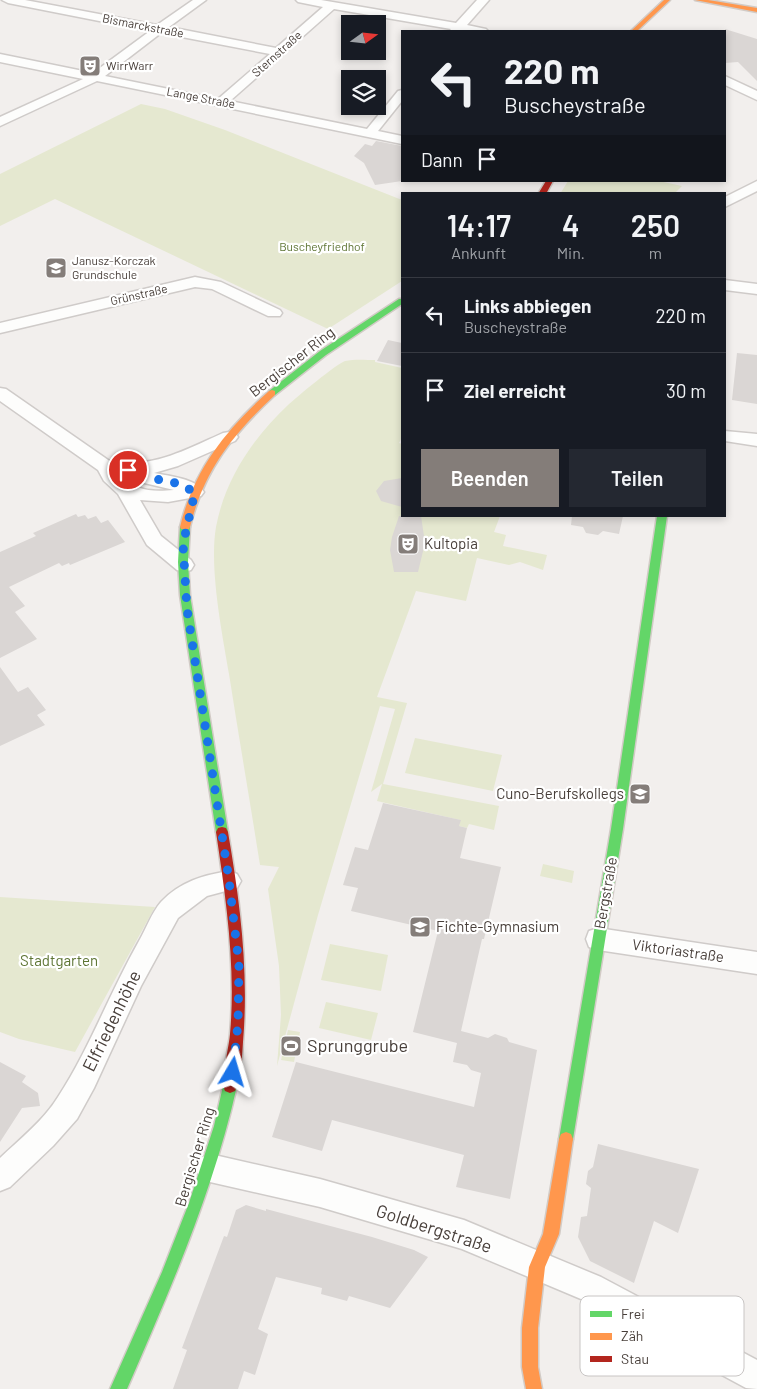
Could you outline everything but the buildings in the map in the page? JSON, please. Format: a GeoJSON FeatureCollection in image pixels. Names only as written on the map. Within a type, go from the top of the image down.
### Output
{"type":"FeatureCollection","features":[{"type":"Feature","properties":{"kind":"main road"},"geometry":{"type":"LineString","coordinates":[[635,30],[667,0]]}},
{"type":"Feature","properties":{"kind":"main road"},"geometry":{"type":"LineString","coordinates":[[698,0],[757,10]]}},
{"type":"Feature","properties":{"kind":"main road"},"geometry":{"type":"LineString","coordinates":[[744,0],[757,2]]}},
{"type":"Feature","properties":{"kind":"main road","name":"Bergischer Ring"},"geometry":{"type":"LineString","coordinates":[[118,1389],[188,1227],[210,1168],[231,1088],[238,1023],[239,965],[229,880],[187,609],[183,544],[195,492],[210,463],[229,437],[264,400],[356,332],[401,302]]}},
{"type":"Feature","properties":{"kind":"main road","name":"Bergstraße"},"geometry":{"type":"LineString","coordinates":[[537,1268],[551,1234],[617,829],[662,517]]}},
{"type":"Feature","properties":{"kind":"main road"},"geometry":{"type":"LineString","coordinates":[[534,1389],[530,1367],[530,1328],[537,1268]]}},
{"type":"Feature","properties":{"kind":"street"},"geometry":{"type":"LineString","coordinates":[[0,122],[96,77],[200,0]]}},
{"type":"Feature","properties":{"kind":"street"},"geometry":{"type":"LineString","coordinates":[[302,0],[470,30]]}},
{"type":"Feature","properties":{"kind":"street"},"geometry":{"type":"LineString","coordinates":[[457,29],[484,0]]}},
{"type":"Feature","properties":{"kind":"street","name":"Bismarckstraße"},"geometry":{"type":"LineString","coordinates":[[3,3],[159,29],[279,52]]}},
{"type":"Feature","properties":{"kind":"street","name":"Sternstraße"},"geometry":{"type":"LineString","coordinates":[[222,102],[332,5]]}},
{"type":"Feature","properties":{"kind":"street","name":"Lange Straße"},"geometry":{"type":"LineString","coordinates":[[0,58],[401,140]]}},
{"type":"Feature","properties":{"kind":"street"},"geometry":{"type":"LineString","coordinates":[[726,80],[757,96]]}},
{"type":"Feature","properties":{"kind":"street"},"geometry":{"type":"LineString","coordinates":[[370,133],[401,95]]}},
{"type":"Feature","properties":{"kind":"street"},"geometry":{"type":"LineString","coordinates":[[726,202],[757,185]]}},
{"type":"Feature","properties":{"kind":"street","name":"Grünstraße"},"geometry":{"type":"LineString","coordinates":[[0,328],[195,282],[216,285],[274,313]]}},
{"type":"Feature","properties":{"kind":"street"},"geometry":{"type":"LineString","coordinates":[[726,285],[757,289]]}},
{"type":"Feature","properties":{"kind":"street"},"geometry":{"type":"LineString","coordinates":[[0,393],[106,467],[128,470],[172,462],[229,437]]}},
{"type":"Feature","properties":{"kind":"street"},"geometry":{"type":"LineString","coordinates":[[726,436],[757,440]]}},
{"type":"Feature","properties":{"kind":"street"},"geometry":{"type":"LineString","coordinates":[[106,467],[110,477],[125,490],[154,540],[184,565]]}},
{"type":"Feature","properties":{"kind":"street"},"geometry":{"type":"LineString","coordinates":[[128,470],[140,476],[176,483],[195,492]]}},
{"type":"Feature","properties":{"kind":"street"},"geometry":{"type":"LineString","coordinates":[[125,490],[139,495],[172,497],[195,492]]}},
{"type":"Feature","properties":{"kind":"street","name":"Elfriedenhöhe"},"geometry":{"type":"LineString","coordinates":[[0,1177],[43,1136],[67,1109],[84,1079],[132,978],[169,910],[187,895],[202,886],[229,880]]}},
{"type":"Feature","properties":{"kind":"street","name":"Viktoriastraße"},"geometry":{"type":"LineString","coordinates":[[598,939],[757,963]]}},
{"type":"Feature","properties":{"kind":"street","name":"Goldbergstraße"},"geometry":{"type":"LineString","coordinates":[[210,1168],[320,1192],[464,1235],[605,1296]]}},
{"type":"Feature","properties":{"kind":"street","name":"Goldbergstraße"},"geometry":{"type":"LineString","coordinates":[[744,1370],[757,1377]]}},
{"type":"Feature","properties":{"kind":"green space","name":"Buscheyfriedhof"},"geometry":{"type":"Polygon","coordinates":[[[141,104],[165,109],[225,130],[401,200],[401,282],[328,329],[55,199],[0,226],[0,174],[141,104]]]}},
{"type":"Feature","properties":{"kind":"green space"},"geometry":{"type":"Polygon","coordinates":[[[567,182],[664,182],[682,186],[676,192],[561,192],[567,182]]]}},
{"type":"Feature","properties":{"kind":"green space"},"geometry":{"type":"Polygon","coordinates":[[[352,360],[375,360],[375,362],[401,368],[401,439],[399,443],[401,444],[401,517],[500,517],[494,532],[506,535],[503,546],[547,555],[543,570],[520,562],[509,565],[477,558],[466,601],[416,591],[377,697],[407,703],[383,784],[499,806],[494,830],[469,824],[467,828],[459,826],[460,820],[377,801],[382,784],[371,792],[395,709],[380,706],[318,915],[277,1066],[281,1015],[279,966],[268,889],[279,867],[260,865],[217,600],[214,543],[220,509],[226,492],[252,445],[275,418],[299,395],[340,363],[352,360]]]}},
{"type":"Feature","properties":{"kind":"green space"},"geometry":{"type":"Polygon","coordinates":[[[415,738],[502,755],[493,791],[405,773],[415,738]]]}},
{"type":"Feature","properties":{"kind":"green space"},"geometry":{"type":"Polygon","coordinates":[[[543,864],[574,871],[572,883],[540,876],[543,864]]]}},
{"type":"Feature","properties":{"kind":"green space","name":"Stadtgarten"},"geometry":{"type":"Polygon","coordinates":[[[0,897],[155,907],[75,1052],[19,1039],[0,1032],[0,897]]]}},
{"type":"Feature","properties":{"kind":"green space"},"geometry":{"type":"Polygon","coordinates":[[[330,944],[388,955],[381,991],[321,980],[330,944]]]}},
{"type":"Feature","properties":{"kind":"green space"},"geometry":{"type":"Polygon","coordinates":[[[326,1002],[378,1013],[371,1040],[319,1028],[326,1002]]]}},
{"type":"Feature","properties":{"kind":"green space","name":"Sprunggrube"},"geometry":{"type":"Polygon","coordinates":[[[288,1030],[300,1032],[294,1062],[281,1060],[288,1030]]]}},
{"type":"Feature","properties":{"kind":"traffic: fast"},"geometry":{"type":"LineString","coordinates":[[272,393],[323,353],[401,302]]}},
{"type":"Feature","properties":{"kind":"traffic: fast"},"geometry":{"type":"LineString","coordinates":[[566,1139],[617,829],[662,517]]}},
{"type":"Feature","properties":{"kind":"traffic: fast"},"geometry":{"type":"LineString","coordinates":[[185,527],[183,562],[185,595],[222,832]]}},
{"type":"Feature","properties":{"kind":"traffic: fast"},"geometry":{"type":"LineString","coordinates":[[118,1389],[167,1278],[197,1203],[210,1165],[230,1086]]}},
{"type":"Feature","properties":{"kind":"traffic: slow"},"geometry":{"type":"LineString","coordinates":[[635,30],[667,0]]}},
{"type":"Feature","properties":{"kind":"traffic: slow"},"geometry":{"type":"LineString","coordinates":[[698,0],[757,10]]}},
{"type":"Feature","properties":{"kind":"traffic: slow"},"geometry":{"type":"LineString","coordinates":[[185,527],[197,488],[217,453],[243,421],[272,393]]}},
{"type":"Feature","properties":{"kind":"traffic: slow"},"geometry":{"type":"LineString","coordinates":[[534,1389],[530,1367],[530,1328],[537,1267],[551,1234],[566,1139]]}},
{"type":"Feature","properties":{"kind":"traffic: jam"},"geometry":{"type":"LineString","coordinates":[[543,192],[549,182]]}},
{"type":"Feature","properties":{"kind":"traffic: jam"},"geometry":{"type":"LineString","coordinates":[[222,832],[232,895],[238,959],[238,1023],[230,1086]]}},
{"type":"Feature","properties":{"kind":"place","name":"WirrWarr"},"geometry":{"type":"Point","coordinates":[90,66]}},
{"type":"Feature","properties":{"kind":"place","name":"Janusz-Korczak Grundschule"},"geometry":{"type":"Point","coordinates":[56,268]}},
{"type":"Feature","properties":{"kind":"place","name":"Kultopia"},"geometry":{"type":"Point","coordinates":[408,544]}},
{"type":"Feature","properties":{"kind":"place","name":"Cuno-Berufskollegs"},"geometry":{"type":"Point","coordinates":[640,794]}},
{"type":"Feature","properties":{"kind":"place","name":"Fichte-Gymnasium"},"geometry":{"type":"Point","coordinates":[420,927]}},
{"type":"Feature","properties":{"kind":"place","name":"Sprunggrube"},"geometry":{"type":"Point","coordinates":[291,1046]}},
{"type":"Feature","properties":{"kind":"route"},"geometry":{"type":"LineString","coordinates":[[128,470],[140,476],[176,483],[195,492],[183,544],[184,565],[187,609],[229,880],[239,965],[238,1023],[233,1072]]}}]}
